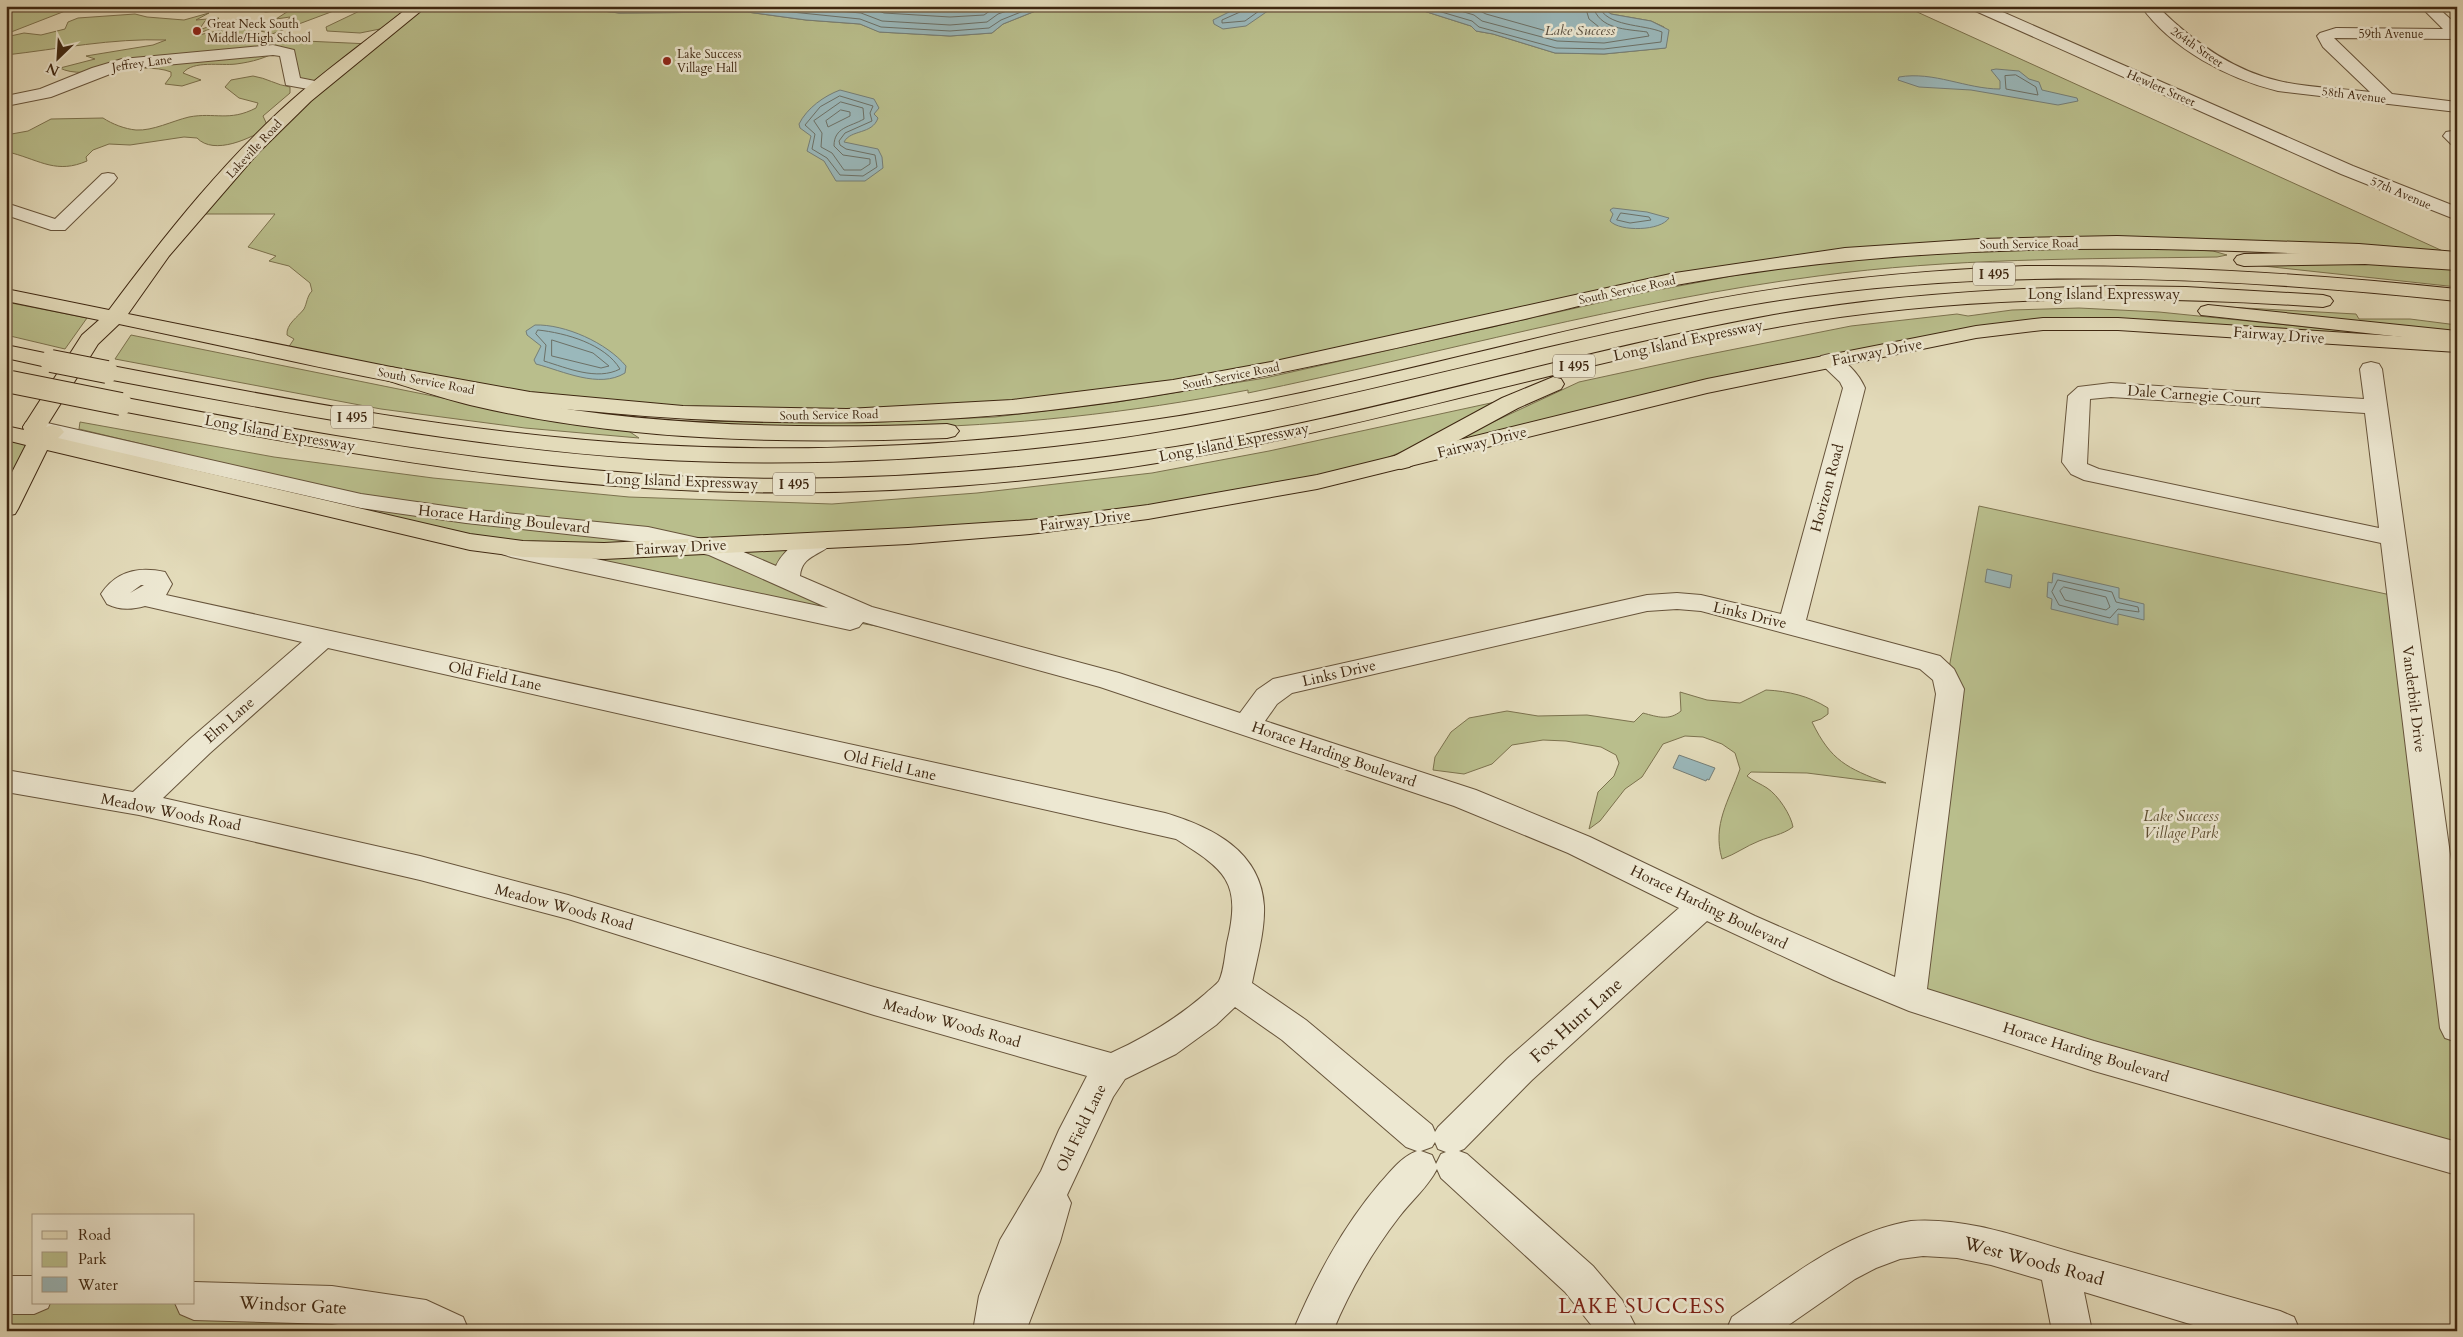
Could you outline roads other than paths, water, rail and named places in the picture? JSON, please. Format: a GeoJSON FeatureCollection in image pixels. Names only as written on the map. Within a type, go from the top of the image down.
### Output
{"type":"FeatureCollection","features":[{"type":"Feature","properties":{"kind":"main road","name":"Lakeville Road"},"geometry":{"type":"LineString","coordinates":[[6,509],[42,433],[110,342],[114,318],[162,252],[244,158],[280,120],[322,83],[420,6]]}},
{"type":"Feature","properties":{"kind":"main road","name":"South Service Road"},"geometry":{"type":"LineString","coordinates":[[6,295],[391,374],[530,399],[630,410],[791,416],[957,411],[1111,396],[1222,379],[1666,281],[1751,266],[1845,254],[1979,245],[2097,242],[2359,250],[2457,258]]}},
{"type":"Feature","properties":{"kind":"main road"},"geometry":{"type":"LineString","coordinates":[[1958,276],[2052,263],[2365,258],[2457,264]]}},
{"type":"Feature","properties":{"kind":"main road","name":"Long Island Expressway"},"geometry":{"type":"LineString","coordinates":[[6,351],[107,372],[340,415],[497,438],[629,450],[796,455],[966,448],[1134,430],[1243,411],[1732,302],[1822,288],[1958,276],[2056,272],[2212,274],[2355,285],[2457,296]]}},
{"type":"Feature","properties":{"kind":"main road","name":"Long Island Expressway"},"geometry":{"type":"LineString","coordinates":[[8,386],[112,409],[229,425],[423,458],[635,480],[809,484],[926,480],[1042,471],[1209,448],[1312,427],[1687,339],[1775,321],[1866,307],[1958,298],[2105,293],[2280,298],[2457,314]]}},
{"type":"Feature","properties":{"kind":"main road"},"geometry":{"type":"LineString","coordinates":[[1775,321],[1990,306],[2099,304],[2176,308],[2457,337]]}},
{"type":"Feature","properties":{"kind":"main road","name":"Fairway Drive"},"geometry":{"type":"LineString","coordinates":[[503,547],[585,552],[822,540],[1021,528],[1148,512],[1262,493],[1401,462],[1707,386],[1994,329],[2067,324],[2146,326],[2457,346]]}},
{"type":"Feature","properties":{"kind":"main road"},"geometry":{"type":"LineString","coordinates":[[1401,462],[1533,392],[1598,372],[1687,339]]}},
{"type":"Feature","properties":{"kind":"main road"},"geometry":{"type":"LineString","coordinates":[[391,374],[481,401],[624,423],[722,431],[862,433],[1001,428],[1113,418],[1216,404],[1354,374],[1440,366]]}},
{"type":"Feature","properties":{"kind":"main road"},"geometry":{"type":"LineString","coordinates":[[6,433],[42,433]]}},
{"type":"Feature","properties":{"kind":"main road","name":"Horace Harding Boulevard"},"geometry":{"type":"LineString","coordinates":[[42,433],[433,534],[503,547]]}},
{"type":"Feature","properties":{"kind":"street","name":"Hewlett Street"},"geometry":{"type":"LineString","coordinates":[[1976,6],[2347,170]]}},
{"type":"Feature","properties":{"kind":"street","name":"264th Street"},"geometry":{"type":"LineString","coordinates":[[2148,6],[2175,34],[2228,69],[2251,78]]}},
{"type":"Feature","properties":{"kind":"street"},"geometry":{"type":"LineString","coordinates":[[2427,6],[2457,34]]}},
{"type":"Feature","properties":{"kind":"street","name":"59th Avenue"},"geometry":{"type":"LineString","coordinates":[[2388,100],[2329,44],[2325,36],[2336,33],[2457,34]]}},
{"type":"Feature","properties":{"kind":"street","name":"Jeffrey Lane"},"geometry":{"type":"LineString","coordinates":[[6,101],[45,94],[98,71],[122,64],[268,50],[284,51],[289,55],[292,82],[297,84],[322,83]]}},
{"type":"Feature","properties":{"kind":"street","name":"58th Avenue"},"geometry":{"type":"LineString","coordinates":[[2251,78],[2278,86],[2457,107]]}},
{"type":"Feature","properties":{"kind":"street","name":"57th Avenue"},"geometry":{"type":"LineString","coordinates":[[2347,170],[2457,214]]}},
{"type":"Feature","properties":{"kind":"street"},"geometry":{"type":"LineString","coordinates":[[6,209],[58,226],[108,178]]}},
{"type":"Feature","properties":{"kind":"street","name":"Horizon Road"},"geometry":{"type":"LineString","coordinates":[[1792,625],[1854,388],[1850,379],[1829,361]]}},
{"type":"Feature","properties":{"kind":"street","name":"Vanderbilt Drive"},"geometry":{"type":"LineString","coordinates":[[2370,369],[2457,1028]]}},
{"type":"Feature","properties":{"kind":"street","name":"Dale Carnegie Court"},"geometry":{"type":"LineString","coordinates":[[2376,407],[2099,389],[2086,392],[2080,396],[2083,468],[2392,538]]}},
{"type":"Feature","properties":{"kind":"street","name":"Horace Harding Boulevard"},"geometry":{"type":"LineString","coordinates":[[42,433],[361,501],[466,516],[648,535],[704,546],[727,553],[864,613],[964,642],[1102,678],[1465,798],[1579,845],[1846,971],[1909,997],[2094,1056],[2457,1159]]}},
{"type":"Feature","properties":{"kind":"street"},"geometry":{"type":"LineString","coordinates":[[787,580],[787,570],[791,561],[799,553],[822,540]]}},
{"type":"Feature","properties":{"kind":"street","name":"Horace Harding Boulevard"},"geometry":{"type":"LineString","coordinates":[[503,547],[854,622],[964,642]]}},
{"type":"Feature","properties":{"kind":"street","name":"Old Field Lane"},"geometry":{"type":"LineString","coordinates":[[147,596],[158,602],[322,639],[625,704],[1182,829],[1200,838],[1225,855],[1244,881],[1247,895],[1247,923],[1234,988],[1204,1015],[1164,1044],[1113,1068],[1088,1107],[1056,1180],[1014,1253],[999,1296],[993,1331]]}},
{"type":"Feature","properties":{"kind":"street","name":"Links Drive"},"geometry":{"type":"LineString","coordinates":[[1247,725],[1266,697],[1283,686],[1647,603],[1677,602],[1701,604],[1792,625],[1926,660],[1940,669],[1949,684],[1950,694],[1909,997]]}},
{"type":"Feature","properties":{"kind":"street","name":"Elm Lane"},"geometry":{"type":"LineString","coordinates":[[139,804],[200,746],[322,639]]}},
{"type":"Feature","properties":{"kind":"street","name":"Meadow Woods Road"},"geometry":{"type":"LineString","coordinates":[[6,781],[139,804],[401,863],[568,907],[874,1001],[1113,1068]]}},
{"type":"Feature","properties":{"kind":"street","name":"Fox Hunt Lane"},"geometry":{"type":"LineString","coordinates":[[1312,1331],[1323,1305],[1360,1241],[1400,1187],[1520,1069],[1704,905]]}},
{"type":"Feature","properties":{"kind":"street"},"geometry":{"type":"LineString","coordinates":[[1234,988],[1294,1030],[1436,1152],[1578,1280],[1608,1314],[1618,1331]]}},
{"type":"Feature","properties":{"kind":"street","name":"Old Field Lane"},"geometry":{"type":"LineString","coordinates":[[1006,1331],[1047,1226],[1056,1180]]}},
{"type":"Feature","properties":{"kind":"street","name":"West Woods Road"},"geometry":{"type":"LineString","coordinates":[[1746,1331],[1835,1271],[1881,1246],[1900,1241],[1920,1239],[1969,1242],[2059,1266],[2280,1331]]}},
{"type":"Feature","properties":{"kind":"street"},"geometry":{"type":"LineString","coordinates":[[2059,1266],[2072,1331]]}},
{"type":"Feature","properties":{"kind":"street"},"geometry":{"type":"LineString","coordinates":[[6,1295],[32,1296]]}},
{"type":"Feature","properties":{"kind":"street","name":"Windsor Gate"},"geometry":{"type":"LineString","coordinates":[[195,1301],[332,1305],[426,1319],[449,1331]]}},
{"type":"Feature","properties":{"kind":"water"},"geometry":{"type":"Polygon","coordinates":[[[562,6],[1048,6],[1003,24],[992,33],[950,36],[879,32],[860,24],[806,20],[747,12],[619,13],[562,6]]]}},
{"type":"Feature","properties":{"kind":"water"},"geometry":{"type":"Polygon","coordinates":[[[1241,6],[1275,6],[1246,26],[1223,29],[1214,24],[1213,20],[1241,6]]]}},
{"type":"Feature","properties":{"kind":"water","name":"Lake Success"},"geometry":{"type":"Polygon","coordinates":[[[1408,6],[1600,6],[1611,14],[1651,21],[1669,30],[1666,48],[1604,54],[1555,53],[1493,34],[1476,31],[1471,26],[1408,6]]]}},
{"type":"Feature","properties":{"kind":"water"},"geometry":{"type":"Polygon","coordinates":[[[1991,70],[2019,71],[2029,79],[2039,82],[2042,90],[2077,98],[2078,101],[2058,105],[1971,90],[1919,87],[1898,80],[1899,77],[1925,76],[2000,89],[2000,81],[1991,70]]]}},
{"type":"Feature","properties":{"kind":"water"},"geometry":{"type":"Polygon","coordinates":[[[840,90],[874,99],[879,108],[874,114],[878,118],[871,127],[851,135],[844,142],[878,149],[882,157],[883,168],[865,181],[836,181],[824,161],[807,151],[811,136],[800,128],[799,124],[802,118],[811,108],[822,99],[840,90]]]}},
{"type":"Feature","properties":{"kind":"water"},"geometry":{"type":"Polygon","coordinates":[[[1613,208],[1647,212],[1669,218],[1658,226],[1649,228],[1622,227],[1610,221],[1613,214],[1610,210],[1613,208]]]}},
{"type":"Feature","properties":{"kind":"water"},"geometry":{"type":"Polygon","coordinates":[[[535,325],[559,328],[585,336],[618,358],[626,366],[625,373],[615,377],[593,379],[536,364],[534,360],[541,346],[527,335],[526,331],[535,325]]]}},
{"type":"Feature","properties":{"kind":"water"},"geometry":{"type":"Polygon","coordinates":[[[1987,569],[2012,575],[2010,588],[1985,582],[1987,569]]]}},
{"type":"Feature","properties":{"kind":"water"},"geometry":{"type":"Polygon","coordinates":[[[2053,573],[2119,588],[2119,598],[2144,604],[2144,620],[2118,614],[2118,625],[2051,609],[2052,599],[2047,597],[2048,582],[2052,583],[2053,573]]]}},
{"type":"Feature","properties":{"kind":"water"},"geometry":{"type":"Polygon","coordinates":[[[1679,755],[1715,768],[1709,780],[1707,779],[1706,781],[1673,768],[1679,755]]]}},
{"type":"Feature","properties":{"kind":"waterway"},"geometry":{"type":"LineString","coordinates":[[482,10],[495,6]]}},
{"type":"Feature","properties":{"kind":"place","name":"Great Neck South Middle/High School"},"geometry":{"type":"Point","coordinates":[197,31]}},
{"type":"Feature","properties":{"kind":"place","name":"Lake Success Village Hall"},"geometry":{"type":"Point","coordinates":[667,61]}},
{"type":"Feature","properties":{"kind":"district","name":"LAKE SUCCESS"},"geometry":{"type":"Point","coordinates":[1642,1306]}},
{"type":"Feature","properties":{"kind":"park label","name":"Lake Success Village Park"},"geometry":{"type":"Point","coordinates":[2181,824]}}]}
